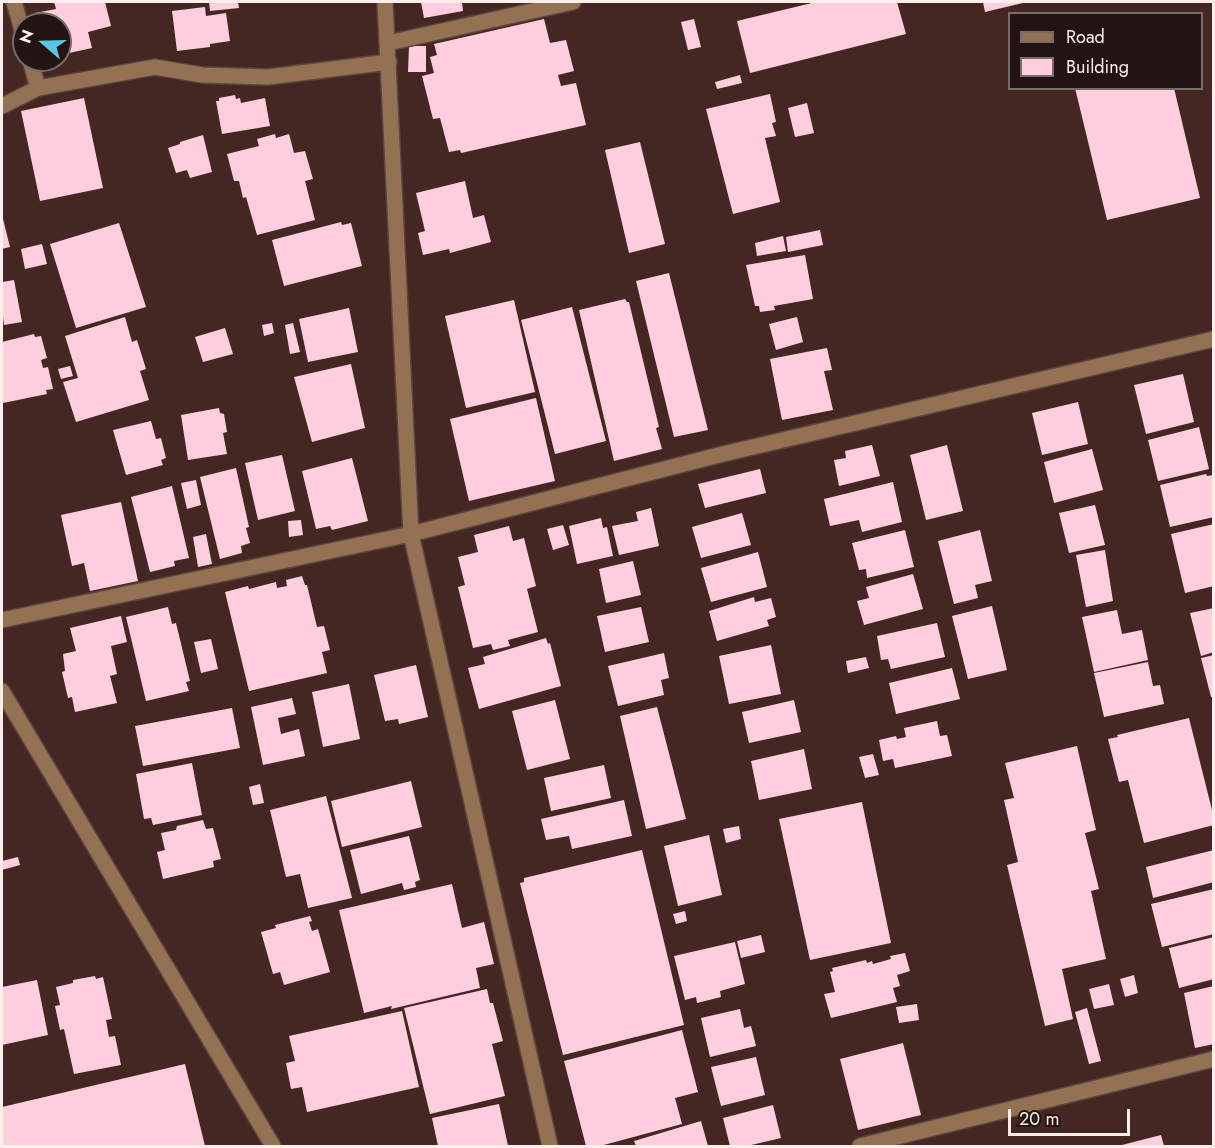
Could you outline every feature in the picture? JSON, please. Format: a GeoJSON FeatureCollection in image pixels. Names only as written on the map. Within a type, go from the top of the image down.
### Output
{"type":"FeatureCollection","features":[{"type":"Feature","properties":{"kind":"street"},"geometry":{"type":"LineString","coordinates":[[385,2],[411,534],[550,1146]]}},
{"type":"Feature","properties":{"kind":"street"},"geometry":{"type":"LineString","coordinates":[[387,43],[573,2]]}},
{"type":"Feature","properties":{"kind":"street"},"geometry":{"type":"LineString","coordinates":[[2,106],[38,88],[155,67],[202,75],[268,77],[389,62]]}},
{"type":"Feature","properties":{"kind":"street"},"geometry":{"type":"LineString","coordinates":[[33,72],[38,88]]}},
{"type":"Feature","properties":{"kind":"street"},"geometry":{"type":"LineString","coordinates":[[2,620],[411,534],[723,454],[1214,339]]}},
{"type":"Feature","properties":{"kind":"street"},"geometry":{"type":"LineString","coordinates":[[2,691],[273,1146]]}},
{"type":"Feature","properties":{"kind":"street"},"geometry":{"type":"LineString","coordinates":[[860,1146],[1214,1059]]}},
{"type":"Feature","properties":{"kind":"building"},"geometry":{"type":"Polygon","coordinates":[[[54,2],[105,2],[111,26],[88,32],[92,48],[72,52],[72,12],[40,12],[56,9],[54,2]]]}},
{"type":"Feature","properties":{"kind":"building"},"geometry":{"type":"Polygon","coordinates":[[[209,2],[238,2],[239,8],[210,11],[209,2]]]}},
{"type":"Feature","properties":{"kind":"building"},"geometry":{"type":"Polygon","coordinates":[[[421,2],[462,2],[463,11],[424,18],[421,2]]]}},
{"type":"Feature","properties":{"kind":"building"},"geometry":{"type":"Polygon","coordinates":[[[816,2],[897,2],[906,34],[750,73],[737,21],[816,2]]]}},
{"type":"Feature","properties":{"kind":"building"},"geometry":{"type":"Polygon","coordinates":[[[983,2],[1027,2],[985,12],[983,2]]]}},
{"type":"Feature","properties":{"kind":"building"},"geometry":{"type":"Polygon","coordinates":[[[205,7],[206,16],[226,13],[230,41],[210,44],[210,47],[177,51],[172,11],[205,7]]]}},
{"type":"Feature","properties":{"kind":"building"},"geometry":{"type":"Polygon","coordinates":[[[544,19],[550,43],[566,40],[574,71],[558,75],[561,86],[576,83],[586,125],[461,153],[460,150],[449,152],[440,118],[433,119],[422,76],[434,73],[430,57],[437,55],[434,44],[544,19]]]}},
{"type":"Feature","properties":{"kind":"building"},"geometry":{"type":"Polygon","coordinates":[[[694,19],[701,47],[688,50],[681,22],[694,19]]]}},
{"type":"Feature","properties":{"kind":"building"},"geometry":{"type":"Polygon","coordinates":[[[409,46],[426,46],[426,72],[408,72],[409,46]]]}},
{"type":"Feature","properties":{"kind":"building"},"geometry":{"type":"Polygon","coordinates":[[[740,75],[742,83],[717,89],[715,82],[740,75]]]}},
{"type":"Feature","properties":{"kind":"building"},"geometry":{"type":"Polygon","coordinates":[[[1075,90],[1174,90],[1200,198],[1107,220],[1075,90]]]}},
{"type":"Feature","properties":{"kind":"building"},"geometry":{"type":"Polygon","coordinates":[[[770,94],[776,122],[772,123],[776,136],[765,138],[780,202],[733,214],[706,109],[770,94]]]}},
{"type":"Feature","properties":{"kind":"building"},"geometry":{"type":"Polygon","coordinates":[[[235,95],[236,99],[240,98],[241,103],[265,98],[270,126],[222,134],[216,101],[219,101],[219,98],[235,95]]]}},
{"type":"Feature","properties":{"kind":"building"},"geometry":{"type":"Polygon","coordinates":[[[84,98],[103,188],[40,201],[21,111],[84,98]]]}},
{"type":"Feature","properties":{"kind":"building"},"geometry":{"type":"Polygon","coordinates":[[[807,103],[814,133],[795,137],[788,108],[807,103]]]}},
{"type":"Feature","properties":{"kind":"building"},"geometry":{"type":"Polygon","coordinates":[[[275,134],[276,138],[289,134],[294,153],[305,151],[313,179],[305,181],[315,220],[257,235],[246,197],[243,198],[239,181],[234,181],[227,154],[259,146],[257,139],[275,134]]]}},
{"type":"Feature","properties":{"kind":"building"},"geometry":{"type":"Polygon","coordinates":[[[203,135],[212,172],[190,178],[187,170],[176,173],[168,148],[203,135]]]}},
{"type":"Feature","properties":{"kind":"building"},"geometry":{"type":"Polygon","coordinates":[[[640,142],[665,244],[629,253],[605,150],[640,142]]]}},
{"type":"Feature","properties":{"kind":"building"},"geometry":{"type":"Polygon","coordinates":[[[465,181],[473,218],[484,215],[491,242],[450,253],[449,249],[423,255],[418,233],[425,231],[416,193],[465,181]]]}},
{"type":"Feature","properties":{"kind":"building"},"geometry":{"type":"Polygon","coordinates":[[[2,215],[10,247],[2,249],[2,215]]]}},
{"type":"Feature","properties":{"kind":"building"},"geometry":{"type":"Polygon","coordinates":[[[341,222],[342,225],[351,223],[362,266],[284,286],[272,240],[341,222]]]}},
{"type":"Feature","properties":{"kind":"building"},"geometry":{"type":"Polygon","coordinates":[[[119,223],[146,307],[76,328],[50,244],[119,223]]]}},
{"type":"Feature","properties":{"kind":"building"},"geometry":{"type":"Polygon","coordinates":[[[820,230],[823,245],[788,252],[786,237],[820,230]]]}},
{"type":"Feature","properties":{"kind":"building"},"geometry":{"type":"Polygon","coordinates":[[[783,236],[786,251],[757,256],[755,243],[783,236]]]}},
{"type":"Feature","properties":{"kind":"building"},"geometry":{"type":"Polygon","coordinates":[[[42,244],[47,264],[25,269],[21,249],[42,244]]]}},
{"type":"Feature","properties":{"kind":"building"},"geometry":{"type":"Polygon","coordinates":[[[805,255],[813,299],[774,306],[775,310],[760,312],[759,306],[755,306],[746,265],[805,255]]]}},
{"type":"Feature","properties":{"kind":"building"},"geometry":{"type":"Polygon","coordinates":[[[669,273],[708,430],[674,437],[636,281],[669,273]]]}},
{"type":"Feature","properties":{"kind":"building"},"geometry":{"type":"Polygon","coordinates":[[[14,280],[22,322],[4,325],[2,282],[14,280]]]}},
{"type":"Feature","properties":{"kind":"building"},"geometry":{"type":"Polygon","coordinates":[[[625,299],[629,302],[659,427],[656,428],[662,449],[614,461],[579,310],[625,299]]]}},
{"type":"Feature","properties":{"kind":"building"},"geometry":{"type":"Polygon","coordinates":[[[514,300],[535,392],[466,408],[445,316],[514,300]]]}},
{"type":"Feature","properties":{"kind":"building"},"geometry":{"type":"Polygon","coordinates":[[[572,307],[606,441],[555,454],[521,320],[572,307]]]}},
{"type":"Feature","properties":{"kind":"building"},"geometry":{"type":"Polygon","coordinates":[[[349,308],[358,352],[308,362],[299,319],[349,308]]]}},
{"type":"Feature","properties":{"kind":"building"},"geometry":{"type":"Polygon","coordinates":[[[125,317],[132,342],[137,340],[146,369],[140,371],[149,400],[76,422],[63,382],[78,378],[65,336],[125,317]]]}},
{"type":"Feature","properties":{"kind":"building"},"geometry":{"type":"Polygon","coordinates":[[[797,317],[803,342],[776,350],[769,324],[797,317]]]}},
{"type":"Feature","properties":{"kind":"building"},"geometry":{"type":"Polygon","coordinates":[[[272,323],[274,333],[264,336],[262,325],[272,323]]]}},
{"type":"Feature","properties":{"kind":"building"},"geometry":{"type":"Polygon","coordinates":[[[293,323],[300,352],[290,354],[285,325],[293,323]]]}},
{"type":"Feature","properties":{"kind":"building"},"geometry":{"type":"Polygon","coordinates":[[[225,328],[233,354],[203,362],[195,337],[225,328]]]}},
{"type":"Feature","properties":{"kind":"building"},"geometry":{"type":"Polygon","coordinates":[[[34,334],[35,337],[41,336],[47,358],[41,360],[43,368],[48,367],[53,389],[46,390],[47,394],[3,403],[2,342],[34,334]]]}},
{"type":"Feature","properties":{"kind":"building"},"geometry":{"type":"Polygon","coordinates":[[[827,348],[832,370],[824,371],[833,410],[782,420],[770,359],[827,348]]]}},
{"type":"Feature","properties":{"kind":"building"},"geometry":{"type":"Polygon","coordinates":[[[351,364],[365,428],[312,442],[294,377],[351,364]]]}},
{"type":"Feature","properties":{"kind":"building"},"geometry":{"type":"Polygon","coordinates":[[[70,366],[73,376],[61,379],[58,369],[70,366]]]}},
{"type":"Feature","properties":{"kind":"building"},"geometry":{"type":"Polygon","coordinates":[[[1183,374],[1194,422],[1146,434],[1134,385],[1183,374]]]}},
{"type":"Feature","properties":{"kind":"building"},"geometry":{"type":"Polygon","coordinates":[[[536,398],[555,481],[469,501],[450,419],[536,398]]]}},
{"type":"Feature","properties":{"kind":"building"},"geometry":{"type":"Polygon","coordinates":[[[1078,402],[1088,444],[1042,455],[1032,413],[1078,402]]]}},
{"type":"Feature","properties":{"kind":"building"},"geometry":{"type":"Polygon","coordinates":[[[219,408],[220,413],[224,414],[227,432],[223,433],[227,454],[188,460],[181,415],[219,408]]]}},
{"type":"Feature","properties":{"kind":"building"},"geometry":{"type":"Polygon","coordinates":[[[151,421],[156,439],[161,438],[166,458],[161,460],[163,465],[126,475],[113,430],[151,421]]]}},
{"type":"Feature","properties":{"kind":"building"},"geometry":{"type":"Polygon","coordinates":[[[1199,427],[1209,469],[1158,481],[1148,440],[1199,427]]]}},
{"type":"Feature","properties":{"kind":"building"},"geometry":{"type":"Polygon","coordinates":[[[872,445],[880,476],[839,486],[834,460],[846,458],[845,451],[872,445]]]}},
{"type":"Feature","properties":{"kind":"building"},"geometry":{"type":"Polygon","coordinates":[[[947,445],[963,511],[926,520],[910,455],[947,445]]]}},
{"type":"Feature","properties":{"kind":"building"},"geometry":{"type":"Polygon","coordinates":[[[1092,449],[1103,490],[1054,503],[1044,462],[1092,449]]]}},
{"type":"Feature","properties":{"kind":"building"},"geometry":{"type":"Polygon","coordinates":[[[282,455],[295,511],[258,520],[245,463],[282,455]]]}},
{"type":"Feature","properties":{"kind":"building"},"geometry":{"type":"Polygon","coordinates":[[[352,458],[368,521],[332,530],[330,526],[316,529],[302,471],[352,458]]]}},
{"type":"Feature","properties":{"kind":"building"},"geometry":{"type":"Polygon","coordinates":[[[236,468],[249,527],[246,528],[250,543],[241,546],[242,553],[220,559],[200,477],[236,468]]]}},
{"type":"Feature","properties":{"kind":"building"},"geometry":{"type":"Polygon","coordinates":[[[760,469],[766,493],[705,508],[698,484],[760,469]]]}},
{"type":"Feature","properties":{"kind":"building"},"geometry":{"type":"Polygon","coordinates":[[[1206,474],[1207,476],[1214,475],[1214,517],[1170,527],[1160,485],[1206,474]]]}},
{"type":"Feature","properties":{"kind":"building"},"geometry":{"type":"Polygon","coordinates":[[[196,480],[201,505],[187,509],[181,483],[196,480]]]}},
{"type":"Feature","properties":{"kind":"building"},"geometry":{"type":"Polygon","coordinates":[[[893,482],[902,522],[862,532],[859,520],[830,526],[824,499],[893,482]]]}},
{"type":"Feature","properties":{"kind":"building"},"geometry":{"type":"Polygon","coordinates":[[[172,486],[189,558],[174,561],[175,566],[150,572],[131,497],[172,486]]]}},
{"type":"Feature","properties":{"kind":"building"},"geometry":{"type":"Polygon","coordinates":[[[121,502],[138,581],[90,591],[84,563],[72,566],[61,515],[121,502]]]}},
{"type":"Feature","properties":{"kind":"building"},"geometry":{"type":"Polygon","coordinates":[[[1095,505],[1105,545],[1069,553],[1059,513],[1095,505]]]}},
{"type":"Feature","properties":{"kind":"building"},"geometry":{"type":"Polygon","coordinates":[[[651,508],[659,546],[619,555],[612,526],[638,521],[636,512],[651,508]]]}},
{"type":"Feature","properties":{"kind":"building"},"geometry":{"type":"Polygon","coordinates":[[[742,513],[751,545],[701,558],[692,527],[742,513]]]}},
{"type":"Feature","properties":{"kind":"building"},"geometry":{"type":"Polygon","coordinates":[[[601,518],[603,528],[607,527],[613,556],[577,564],[569,526],[601,518]]]}},
{"type":"Feature","properties":{"kind":"building"},"geometry":{"type":"Polygon","coordinates":[[[301,520],[303,535],[289,537],[288,521],[301,520]]]}},
{"type":"Feature","properties":{"kind":"building"},"geometry":{"type":"Polygon","coordinates":[[[1214,524],[1214,586],[1185,593],[1171,534],[1214,524]]]}},
{"type":"Feature","properties":{"kind":"building"},"geometry":{"type":"Polygon","coordinates":[[[563,525],[569,545],[553,550],[547,529],[563,525]]]}},
{"type":"Feature","properties":{"kind":"building"},"geometry":{"type":"Polygon","coordinates":[[[509,526],[513,541],[524,538],[536,586],[527,589],[538,632],[508,640],[510,646],[493,650],[491,644],[473,648],[458,587],[465,585],[458,557],[478,552],[474,535],[509,526]]]}},
{"type":"Feature","properties":{"kind":"building"},"geometry":{"type":"Polygon","coordinates":[[[905,530],[914,567],[867,578],[866,569],[859,570],[852,543],[905,530]]]}},
{"type":"Feature","properties":{"kind":"building"},"geometry":{"type":"Polygon","coordinates":[[[980,530],[992,581],[975,585],[978,598],[954,604],[938,541],[980,530]]]}},
{"type":"Feature","properties":{"kind":"building"},"geometry":{"type":"Polygon","coordinates":[[[206,534],[212,564],[198,567],[193,537],[206,534]]]}},
{"type":"Feature","properties":{"kind":"building"},"geometry":{"type":"Polygon","coordinates":[[[1105,550],[1113,601],[1086,607],[1076,555],[1105,550]]]}},
{"type":"Feature","properties":{"kind":"building"},"geometry":{"type":"Polygon","coordinates":[[[758,552],[767,587],[711,602],[701,568],[758,552]]]}},
{"type":"Feature","properties":{"kind":"building"},"geometry":{"type":"Polygon","coordinates":[[[633,561],[641,595],[606,603],[599,569],[633,561]]]}},
{"type":"Feature","properties":{"kind":"building"},"geometry":{"type":"Polygon","coordinates":[[[913,574],[923,609],[864,625],[857,601],[869,598],[866,587],[913,574]]]}},
{"type":"Feature","properties":{"kind":"building"},"geometry":{"type":"Polygon","coordinates":[[[302,576],[307,585],[317,627],[324,626],[330,650],[322,652],[327,673],[249,691],[225,592],[276,582],[277,588],[287,586],[286,580],[302,576]]]}},
{"type":"Feature","properties":{"kind":"building"},"geometry":{"type":"Polygon","coordinates":[[[754,597],[755,602],[771,598],[776,617],[767,620],[769,626],[717,641],[709,611],[754,597]]]}},
{"type":"Feature","properties":{"kind":"building"},"geometry":{"type":"Polygon","coordinates":[[[992,606],[1007,670],[968,679],[952,616],[992,606]]]}},
{"type":"Feature","properties":{"kind":"building"},"geometry":{"type":"Polygon","coordinates":[[[168,607],[172,624],[176,623],[190,681],[186,682],[189,691],[146,701],[126,617],[168,607]]]}},
{"type":"Feature","properties":{"kind":"building"},"geometry":{"type":"Polygon","coordinates":[[[641,607],[649,642],[605,652],[597,616],[641,607]]]}},
{"type":"Feature","properties":{"kind":"building"},"geometry":{"type":"Polygon","coordinates":[[[1214,608],[1214,652],[1201,656],[1190,613],[1214,608]]]}},
{"type":"Feature","properties":{"kind":"building"},"geometry":{"type":"Polygon","coordinates":[[[1117,610],[1122,634],[1142,630],[1148,660],[1094,672],[1082,617],[1117,610]]]}},
{"type":"Feature","properties":{"kind":"building"},"geometry":{"type":"Polygon","coordinates":[[[121,616],[127,642],[111,646],[117,674],[110,676],[117,703],[75,712],[72,697],[68,698],[62,672],[65,671],[63,654],[76,651],[70,628],[121,616]]]}},
{"type":"Feature","properties":{"kind":"building"},"geometry":{"type":"Polygon","coordinates":[[[937,623],[945,657],[891,669],[888,659],[881,660],[877,636],[937,623]]]}},
{"type":"Feature","properties":{"kind":"building"},"geometry":{"type":"Polygon","coordinates":[[[546,638],[548,644],[550,643],[561,686],[479,709],[468,668],[485,664],[483,657],[546,638]]]}},
{"type":"Feature","properties":{"kind":"building"},"geometry":{"type":"Polygon","coordinates":[[[211,639],[218,669],[201,673],[194,642],[211,639]]]}},
{"type":"Feature","properties":{"kind":"building"},"geometry":{"type":"Polygon","coordinates":[[[771,645],[781,694],[729,704],[719,656],[771,645]]]}},
{"type":"Feature","properties":{"kind":"building"},"geometry":{"type":"Polygon","coordinates":[[[664,653],[669,678],[661,680],[664,695],[618,706],[608,666],[664,653]]]}},
{"type":"Feature","properties":{"kind":"building"},"geometry":{"type":"Polygon","coordinates":[[[1214,655],[1214,697],[1211,697],[1201,658],[1214,655]]]}},
{"type":"Feature","properties":{"kind":"building"},"geometry":{"type":"Polygon","coordinates":[[[866,657],[869,668],[848,673],[846,661],[866,657]]]}},
{"type":"Feature","properties":{"kind":"building"},"geometry":{"type":"Polygon","coordinates":[[[1148,662],[1153,686],[1160,685],[1164,704],[1104,717],[1094,673],[1148,662]]]}},
{"type":"Feature","properties":{"kind":"building"},"geometry":{"type":"Polygon","coordinates":[[[416,665],[428,717],[399,724],[398,719],[385,721],[374,675],[416,665]]]}},
{"type":"Feature","properties":{"kind":"building"},"geometry":{"type":"Polygon","coordinates":[[[952,668],[960,699],[896,714],[889,683],[952,668]]]}},
{"type":"Feature","properties":{"kind":"building"},"geometry":{"type":"Polygon","coordinates":[[[349,684],[360,739],[323,747],[312,692],[349,684]]]}},
{"type":"Feature","properties":{"kind":"building"},"geometry":{"type":"Polygon","coordinates":[[[292,698],[296,714],[278,718],[281,734],[299,729],[305,756],[263,765],[251,707],[292,698]]]}},
{"type":"Feature","properties":{"kind":"building"},"geometry":{"type":"Polygon","coordinates":[[[555,700],[570,759],[527,770],[512,711],[555,700]]]}},
{"type":"Feature","properties":{"kind":"building"},"geometry":{"type":"Polygon","coordinates":[[[794,700],[801,732],[749,743],[742,712],[794,700]]]}},
{"type":"Feature","properties":{"kind":"building"},"geometry":{"type":"Polygon","coordinates":[[[657,707],[686,819],[646,829],[620,716],[657,707]]]}},
{"type":"Feature","properties":{"kind":"building"},"geometry":{"type":"Polygon","coordinates":[[[232,708],[240,748],[143,766],[135,726],[232,708]]]}},
{"type":"Feature","properties":{"kind":"building"},"geometry":{"type":"Polygon","coordinates":[[[1189,718],[1214,825],[1144,843],[1128,780],[1119,782],[1108,739],[1189,718]]]}},
{"type":"Feature","properties":{"kind":"building"},"geometry":{"type":"Polygon","coordinates":[[[937,721],[940,736],[947,735],[952,756],[895,768],[893,759],[883,761],[879,740],[896,736],[897,739],[906,737],[904,728],[937,721]]]}},
{"type":"Feature","properties":{"kind":"building"},"geometry":{"type":"Polygon","coordinates":[[[1077,746],[1096,830],[1085,833],[1099,889],[1091,891],[1106,959],[1062,969],[1073,1019],[1045,1026],[1007,865],[1018,862],[1004,800],[1014,798],[1005,763],[1077,746]]]}},
{"type":"Feature","properties":{"kind":"building"},"geometry":{"type":"Polygon","coordinates":[[[804,749],[812,789],[759,800],[751,761],[804,749]]]}},
{"type":"Feature","properties":{"kind":"building"},"geometry":{"type":"Polygon","coordinates":[[[873,754],[879,775],[865,778],[859,757],[873,754]]]}},
{"type":"Feature","properties":{"kind":"building"},"geometry":{"type":"Polygon","coordinates":[[[192,763],[202,815],[153,825],[151,818],[144,819],[136,774],[192,763]]]}},
{"type":"Feature","properties":{"kind":"building"},"geometry":{"type":"Polygon","coordinates":[[[604,765],[611,798],[551,811],[544,778],[604,765]]]}},
{"type":"Feature","properties":{"kind":"building"},"geometry":{"type":"Polygon","coordinates":[[[411,781],[422,827],[342,847],[331,801],[411,781]]]}},
{"type":"Feature","properties":{"kind":"building"},"geometry":{"type":"Polygon","coordinates":[[[260,784],[264,803],[253,805],[249,787],[260,784]]]}},
{"type":"Feature","properties":{"kind":"building"},"geometry":{"type":"Polygon","coordinates":[[[326,796],[352,898],[308,908],[300,874],[286,877],[270,810],[326,796]]]}},
{"type":"Feature","properties":{"kind":"building"},"geometry":{"type":"Polygon","coordinates":[[[624,800],[632,836],[572,849],[569,836],[546,840],[541,819],[624,800]]]}},
{"type":"Feature","properties":{"kind":"building"},"geometry":{"type":"Polygon","coordinates":[[[862,802],[891,943],[810,960],[779,819],[862,802]]]}},
{"type":"Feature","properties":{"kind":"building"},"geometry":{"type":"Polygon","coordinates":[[[203,820],[206,829],[213,828],[221,859],[213,861],[214,867],[163,879],[157,852],[165,850],[161,833],[176,830],[177,826],[203,820]]]}},
{"type":"Feature","properties":{"kind":"building"},"geometry":{"type":"Polygon","coordinates":[[[739,826],[741,839],[726,843],[723,829],[739,826]]]}},
{"type":"Feature","properties":{"kind":"building"},"geometry":{"type":"Polygon","coordinates":[[[709,835],[722,895],[678,906],[664,846],[709,835]]]}},
{"type":"Feature","properties":{"kind":"building"},"geometry":{"type":"Polygon","coordinates":[[[409,836],[420,880],[415,882],[416,887],[404,890],[402,883],[361,894],[350,850],[409,836]]]}},
{"type":"Feature","properties":{"kind":"building"},"geometry":{"type":"Polygon","coordinates":[[[642,850],[684,1025],[563,1055],[520,883],[524,882],[524,878],[642,850]]]}},
{"type":"Feature","properties":{"kind":"building"},"geometry":{"type":"Polygon","coordinates":[[[1214,850],[1214,882],[1153,898],[1146,867],[1214,850]]]}},
{"type":"Feature","properties":{"kind":"building"},"geometry":{"type":"Polygon","coordinates":[[[18,857],[20,865],[2,870],[2,861],[18,857]]]}},
{"type":"Feature","properties":{"kind":"building"},"geometry":{"type":"Polygon","coordinates":[[[452,884],[462,928],[484,922],[494,964],[476,968],[480,988],[364,1013],[339,910],[452,884]]]}},
{"type":"Feature","properties":{"kind":"building"},"geometry":{"type":"Polygon","coordinates":[[[1214,889],[1214,934],[1162,947],[1151,904],[1214,889]]]}},
{"type":"Feature","properties":{"kind":"building"},"geometry":{"type":"Polygon","coordinates":[[[685,911],[687,921],[676,924],[673,914],[685,911]]]}},
{"type":"Feature","properties":{"kind":"building"},"geometry":{"type":"Polygon","coordinates":[[[310,916],[312,931],[318,929],[330,972],[284,985],[280,972],[273,974],[261,932],[276,928],[275,925],[310,916]]]}},
{"type":"Feature","properties":{"kind":"building"},"geometry":{"type":"Polygon","coordinates":[[[761,935],[765,952],[741,958],[737,941],[761,935]]]}},
{"type":"Feature","properties":{"kind":"building"},"geometry":{"type":"Polygon","coordinates":[[[1214,937],[1214,979],[1179,988],[1169,948],[1214,937]]]}},
{"type":"Feature","properties":{"kind":"building"},"geometry":{"type":"Polygon","coordinates":[[[735,942],[745,984],[720,991],[721,997],[697,1003],[696,997],[685,1000],[674,956],[735,942]]]}},
{"type":"Feature","properties":{"kind":"building"},"geometry":{"type":"Polygon","coordinates":[[[905,953],[910,971],[897,975],[900,986],[893,988],[897,1002],[831,1018],[824,994],[835,992],[830,972],[833,971],[832,968],[866,960],[867,963],[872,961],[873,964],[891,959],[890,956],[905,953]]]}},
{"type":"Feature","properties":{"kind":"building"},"geometry":{"type":"Polygon","coordinates":[[[1134,975],[1138,993],[1125,997],[1120,979],[1134,975]]]}},
{"type":"Feature","properties":{"kind":"building"},"geometry":{"type":"Polygon","coordinates":[[[95,976],[96,979],[103,977],[112,1019],[106,1020],[109,1037],[115,1036],[121,1065],[74,1074],[64,1029],[60,1030],[55,1006],[60,1005],[56,987],[73,983],[73,980],[95,976]]]}},
{"type":"Feature","properties":{"kind":"building"},"geometry":{"type":"Polygon","coordinates":[[[37,980],[48,1035],[2,1045],[2,987],[37,980]]]}},
{"type":"Feature","properties":{"kind":"building"},"geometry":{"type":"Polygon","coordinates":[[[1109,984],[1114,1005],[1094,1009],[1089,989],[1109,984]]]}},
{"type":"Feature","properties":{"kind":"building"},"geometry":{"type":"Polygon","coordinates":[[[1214,986],[1214,1044],[1195,1048],[1184,993],[1214,986]]]}},
{"type":"Feature","properties":{"kind":"building"},"geometry":{"type":"Polygon","coordinates":[[[487,989],[503,1041],[492,1044],[505,1096],[430,1114],[404,1008],[487,989]]]}},
{"type":"Feature","properties":{"kind":"building"},"geometry":{"type":"Polygon","coordinates":[[[917,1004],[919,1020],[899,1023],[896,1007],[917,1004]]]}},
{"type":"Feature","properties":{"kind":"building"},"geometry":{"type":"Polygon","coordinates":[[[1087,1008],[1101,1061],[1089,1064],[1075,1012],[1087,1008]]]}},
{"type":"Feature","properties":{"kind":"building"},"geometry":{"type":"Polygon","coordinates":[[[740,1009],[744,1028],[751,1026],[756,1046],[710,1057],[701,1018],[740,1009]]]}},
{"type":"Feature","properties":{"kind":"building"},"geometry":{"type":"Polygon","coordinates":[[[402,1011],[419,1087],[307,1112],[302,1087],[291,1089],[286,1063],[295,1061],[289,1036],[402,1011]]]}},
{"type":"Feature","properties":{"kind":"building"},"geometry":{"type":"Polygon","coordinates":[[[682,1030],[698,1092],[675,1098],[682,1124],[600,1146],[586,1146],[564,1061],[682,1030]]]}},
{"type":"Feature","properties":{"kind":"building"},"geometry":{"type":"Polygon","coordinates":[[[903,1043],[921,1115],[858,1130],[840,1059],[903,1043]]]}},
{"type":"Feature","properties":{"kind":"building"},"geometry":{"type":"Polygon","coordinates":[[[756,1057],[765,1095],[721,1106],[711,1067],[756,1057]]]}},
{"type":"Feature","properties":{"kind":"building"},"geometry":{"type":"Polygon","coordinates":[[[185,1064],[205,1146],[2,1146],[2,1107],[185,1064]]]}},
{"type":"Feature","properties":{"kind":"building"},"geometry":{"type":"Polygon","coordinates":[[[499,1104],[508,1146],[438,1146],[432,1118],[499,1104]]]}},
{"type":"Feature","properties":{"kind":"building"},"geometry":{"type":"Polygon","coordinates":[[[773,1105],[781,1138],[747,1146],[730,1146],[723,1118],[773,1105]]]}},
{"type":"Feature","properties":{"kind":"building"},"geometry":{"type":"Polygon","coordinates":[[[701,1121],[708,1146],[636,1146],[634,1141],[701,1121]]]}},
{"type":"Feature","properties":{"kind":"building"},"geometry":{"type":"Polygon","coordinates":[[[1161,1135],[1164,1146],[1118,1146],[1161,1135]]]}}]}
